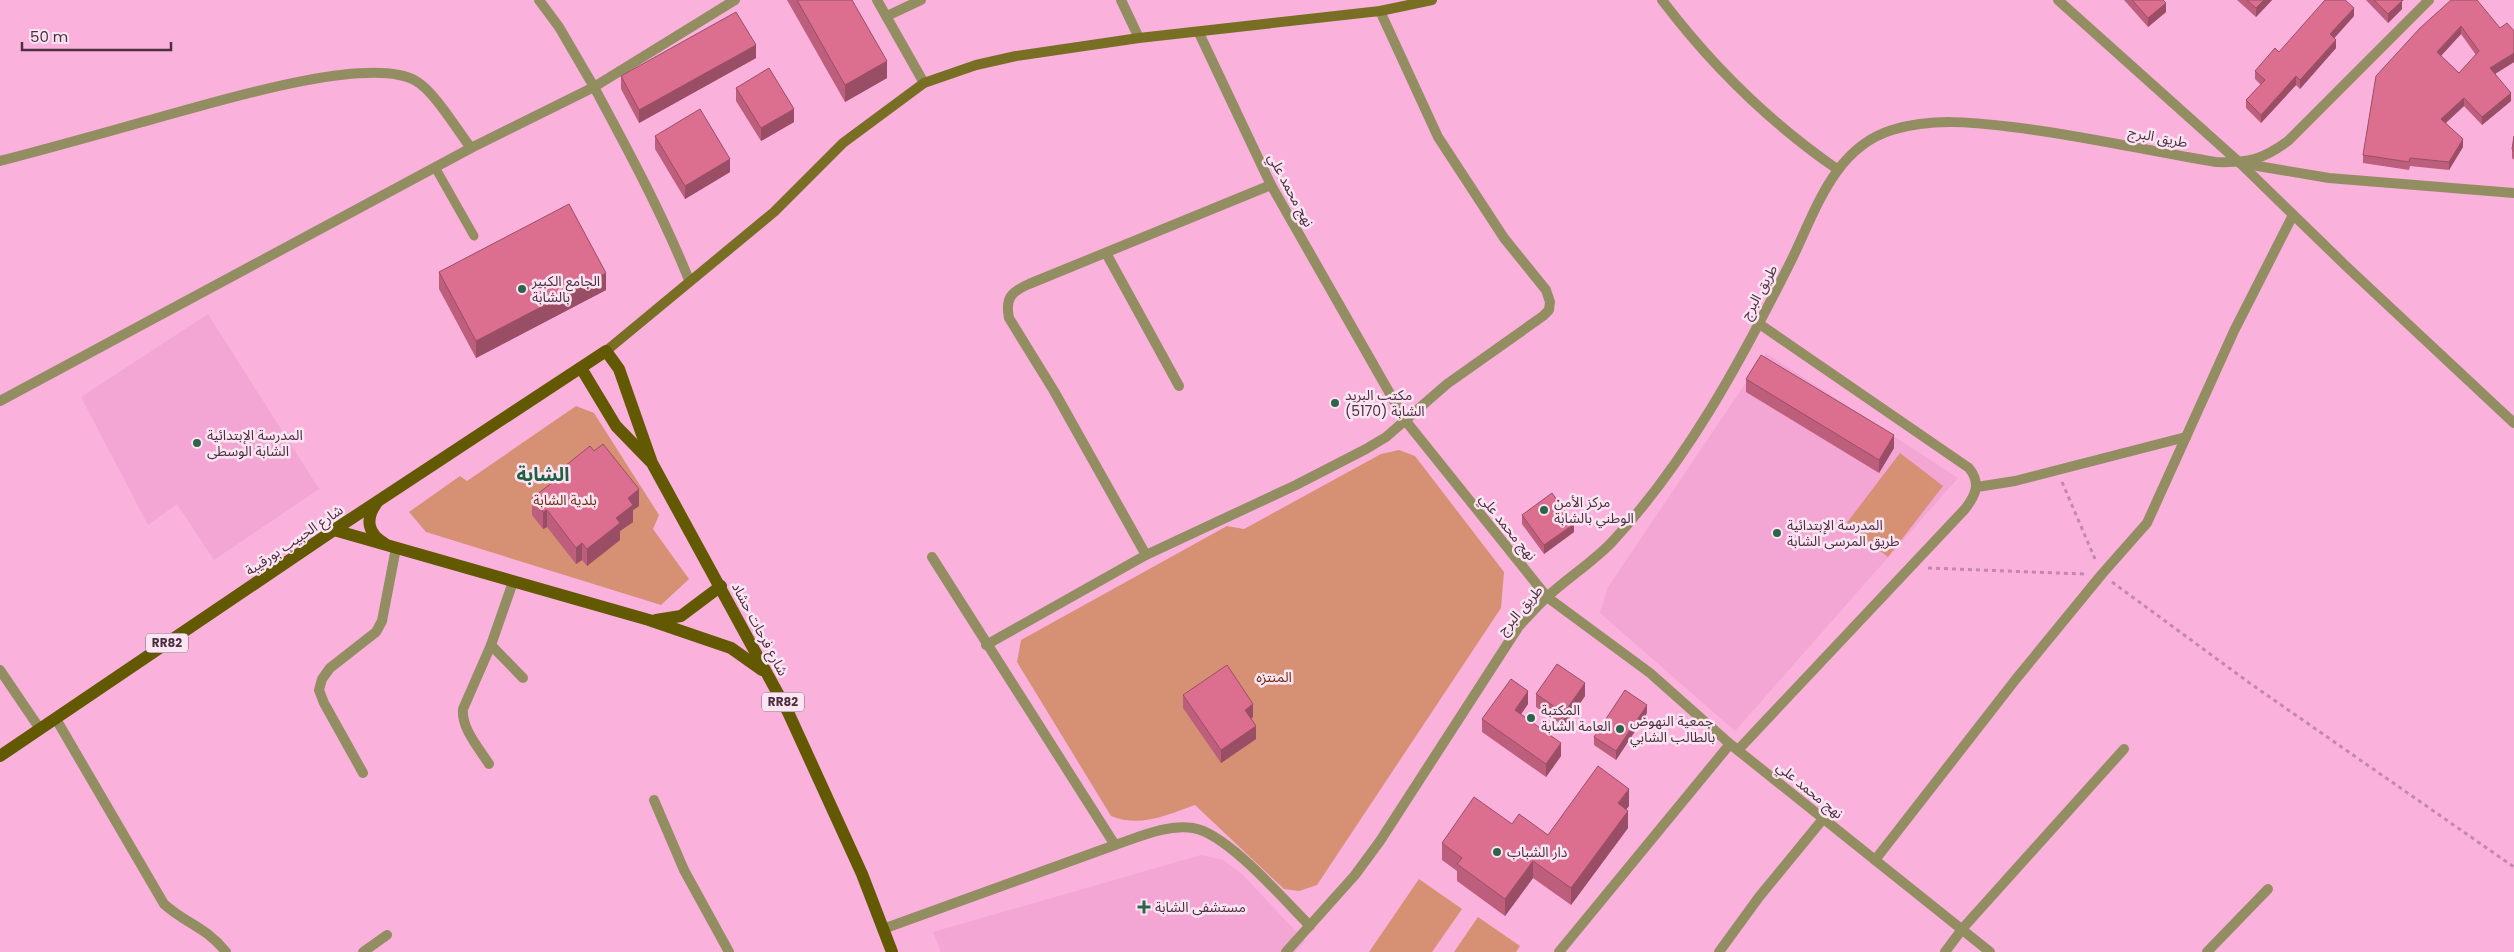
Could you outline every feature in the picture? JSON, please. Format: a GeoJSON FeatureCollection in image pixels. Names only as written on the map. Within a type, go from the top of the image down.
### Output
{"type":"FeatureCollection","features":[{"type":"Feature","properties":{"kind":"main road"},"geometry":{"type":"LineString","coordinates":[[606,351],[689,280],[774,212],[842,143],[924,84],[976,65],[1016,56],[1139,38],[1199,33],[1380,11],[1432,0]]}},
{"type":"Feature","properties":{"kind":"main road","name":"شارع الحبيب بورقيبة"},"geometry":{"type":"LineString","coordinates":[[0,756],[334,530],[606,351]]}},
{"type":"Feature","properties":{"kind":"main road","name":"شارع فرحات حشاد"},"geometry":{"type":"LineString","coordinates":[[606,351],[618,369],[652,462],[788,712],[834,811],[892,952]]}},
{"type":"Feature","properties":{"kind":"main road","name":"شارع فرحات حشاد"},"geometry":{"type":"LineString","coordinates":[[581,368],[616,426],[652,462]]}},
{"type":"Feature","properties":{"kind":"main road"},"geometry":{"type":"LineString","coordinates":[[381,499],[371,511],[369,526],[377,539],[393,547]]}},
{"type":"Feature","properties":{"kind":"main road"},"geometry":{"type":"LineString","coordinates":[[334,530],[649,620],[731,648],[749,659],[767,674]]}},
{"type":"Feature","properties":{"kind":"main road"},"geometry":{"type":"LineString","coordinates":[[649,620],[670,619],[681,616],[720,586]]}},
{"type":"Feature","properties":{"kind":"street"},"geometry":{"type":"LineString","coordinates":[[539,0],[559,28],[628,148],[689,280]]}},
{"type":"Feature","properties":{"kind":"street"},"geometry":{"type":"LineString","coordinates":[[877,0],[924,84]]}},
{"type":"Feature","properties":{"kind":"street"},"geometry":{"type":"LineString","coordinates":[[887,16],[921,0]]}},
{"type":"Feature","properties":{"kind":"street"},"geometry":{"type":"LineString","coordinates":[[1121,0],[1139,38]]}},
{"type":"Feature","properties":{"kind":"street"},"geometry":{"type":"LineString","coordinates":[[1662,0],[1716,66],[1752,102],[1780,127],[1838,169]]}},
{"type":"Feature","properties":{"kind":"street"},"geometry":{"type":"LineString","coordinates":[[2058,0],[2240,163],[2293,216],[2514,423]]}},
{"type":"Feature","properties":{"kind":"street"},"geometry":{"type":"LineString","coordinates":[[0,401],[436,169],[471,148],[594,87],[732,1]]}},
{"type":"Feature","properties":{"kind":"street","name":"طريق البرج"},"geometry":{"type":"LineString","coordinates":[[1286,952],[1354,875],[1380,841],[1519,626],[1547,597],[1610,544],[1690,442],[1758,323],[1838,169],[1850,155],[1868,141],[1890,130],[1941,121],[2053,132],[2198,159],[2240,163],[2270,155],[2288,141],[2425,1]]}},
{"type":"Feature","properties":{"kind":"street"},"geometry":{"type":"LineString","coordinates":[[986,645],[1146,556],[1332,467],[1386,437],[1447,384],[1549,310],[1550,302],[1546,290],[1499,231],[1438,137],[1380,11]]}},
{"type":"Feature","properties":{"kind":"street","name":"نهج محمد علي"},"geometry":{"type":"LineString","coordinates":[[1199,33],[1271,185],[1405,420],[1547,597],[1650,673],[1734,747],[1963,928],[1990,952]]}},
{"type":"Feature","properties":{"kind":"street"},"geometry":{"type":"LineString","coordinates":[[0,161],[251,93],[324,78],[382,73],[400,75],[416,81],[430,93],[471,148]]}},
{"type":"Feature","properties":{"kind":"street"},"geometry":{"type":"LineString","coordinates":[[2240,163],[2329,178],[2514,193]]}},
{"type":"Feature","properties":{"kind":"street"},"geometry":{"type":"LineString","coordinates":[[1146,556],[1054,391],[1016,331],[1007,306],[1010,296],[1018,289],[1271,185]]}},
{"type":"Feature","properties":{"kind":"street"},"geometry":{"type":"LineString","coordinates":[[1875,860],[2016,679],[2102,574],[2147,523],[2234,331],[2293,216]]}},
{"type":"Feature","properties":{"kind":"street"},"geometry":{"type":"LineString","coordinates":[[1106,253],[1179,386]]}},
{"type":"Feature","properties":{"kind":"street"},"geometry":{"type":"LineString","coordinates":[[1559,952],[1734,747],[1911,567],[1965,509],[1977,488],[1975,476],[1969,468],[1758,323]]}},
{"type":"Feature","properties":{"kind":"street"},"geometry":{"type":"LineString","coordinates":[[1977,488],[2186,437]]}},
{"type":"Feature","properties":{"kind":"street"},"geometry":{"type":"LineString","coordinates":[[363,774],[324,703],[319,690],[322,679],[330,668],[376,632],[382,621],[393,547]]}},
{"type":"Feature","properties":{"kind":"street"},"geometry":{"type":"LineString","coordinates":[[932,558],[1115,845]]}},
{"type":"Feature","properties":{"kind":"street"},"geometry":{"type":"LineString","coordinates":[[489,764],[462,717],[467,699],[491,645],[512,582]]}},
{"type":"Feature","properties":{"kind":"street"},"geometry":{"type":"LineString","coordinates":[[491,645],[524,678]]}},
{"type":"Feature","properties":{"kind":"street"},"geometry":{"type":"LineString","coordinates":[[0,670],[40,729]]}},
{"type":"Feature","properties":{"kind":"street"},"geometry":{"type":"LineString","coordinates":[[56,719],[164,904],[175,914],[203,928],[226,952]]}},
{"type":"Feature","properties":{"kind":"street"},"geometry":{"type":"LineString","coordinates":[[1945,952],[1963,928],[2124,749]]}},
{"type":"Feature","properties":{"kind":"street"},"geometry":{"type":"LineString","coordinates":[[654,800],[684,870],[729,952]]}},
{"type":"Feature","properties":{"kind":"street"},"geometry":{"type":"LineString","coordinates":[[1719,952],[1759,897],[1824,819]]}},
{"type":"Feature","properties":{"kind":"street"},"geometry":{"type":"LineString","coordinates":[[883,930],[1115,845],[1152,833],[1176,828],[1194,828],[1211,834],[1232,849],[1310,926]]}},
{"type":"Feature","properties":{"kind":"street"},"geometry":{"type":"LineString","coordinates":[[2207,952],[2268,889]]}},
{"type":"Feature","properties":{"kind":"street"},"geometry":{"type":"LineString","coordinates":[[363,952],[387,935]]}},
{"type":"Feature","properties":{"kind":"lane"},"geometry":{"type":"LineString","coordinates":[[436,169],[474,236]]}},
{"type":"Feature","properties":{"kind":"path"},"geometry":{"type":"LineString","coordinates":[[2057,470],[2102,574],[2251,684],[2514,867]]}},
{"type":"Feature","properties":{"kind":"path"},"geometry":{"type":"LineString","coordinates":[[1911,567],[2039,574],[2102,574]]}},
{"type":"Feature","properties":{"kind":"shaded area","name":"المدرسة الإبتدائية الشابة الوسطى"},"geometry":{"type":"Polygon","coordinates":[[[208,314],[319,489],[214,560],[177,504],[148,525],[81,397],[208,314]]]}},
{"type":"Feature","properties":{"kind":"shaded area","name":"المدرسة الإبتدائية طريق المرسى الشابة"},"geometry":{"type":"Polygon","coordinates":[[[1766,353],[1958,478],[1735,731],[1600,613],[1608,587],[1766,353]]]}},
{"type":"Feature","properties":{"kind":"shaded area","name":"مستشفى الشابة"},"geometry":{"type":"Polygon","coordinates":[[[1201,855],[1223,860],[1242,874],[1305,941],[1295,952],[941,952],[933,932],[1201,855]]]}},
{"type":"Feature","properties":{"kind":"green space","name":"بلدية الشابة"},"geometry":{"type":"Polygon","coordinates":[[[576,406],[594,413],[659,515],[653,529],[689,579],[661,605],[426,532],[409,512],[460,476],[467,481],[576,406]]]}},
{"type":"Feature","properties":{"kind":"green space","name":"المنتزه"},"geometry":{"type":"Polygon","coordinates":[[[1399,450],[1415,456],[1504,572],[1501,608],[1317,885],[1299,891],[1284,889],[1195,805],[1153,819],[1133,821],[1111,816],[1017,662],[1021,640],[1227,526],[1244,529],[1381,454],[1399,450]]]}},
{"type":"Feature","properties":{"kind":"green space"},"geometry":{"type":"Polygon","coordinates":[[[1900,453],[1943,486],[1888,557],[1846,524],[1900,453]]]}},
{"type":"Feature","properties":{"kind":"green space"},"geometry":{"type":"Polygon","coordinates":[[[1419,879],[1462,909],[1432,952],[1369,952],[1419,879]]]}},
{"type":"Feature","properties":{"kind":"green space"},"geometry":{"type":"Polygon","coordinates":[[[1478,917],[1520,946],[1516,952],[1454,952],[1478,917]]]}},
{"type":"Feature","properties":{"kind":"building"},"geometry":{"type":"Polygon","coordinates":[[[797,0],[852,0],[887,61],[845,85],[797,0]]]}},
{"type":"Feature","properties":{"kind":"building"},"geometry":{"type":"Polygon","coordinates":[[[2132,0],[2163,0],[2166,3],[2148,18],[2132,0]]]}},
{"type":"Feature","properties":{"kind":"building"},"geometry":{"type":"Polygon","coordinates":[[[2247,0],[2264,0],[2256,8],[2247,0]]]}},
{"type":"Feature","properties":{"kind":"building"},"geometry":{"type":"Polygon","coordinates":[[[2325,0],[2345,0],[2354,8],[2330,34],[2336,40],[2300,80],[2296,76],[2261,115],[2246,100],[2265,80],[2255,71],[2275,48],[2279,52],[2325,0]]]}},
{"type":"Feature","properties":{"kind":"building"},"geometry":{"type":"Polygon","coordinates":[[[2374,0],[2402,0],[2402,1],[2388,14],[2374,0]]]}},
{"type":"Feature","properties":{"kind":"building"},"geometry":{"type":"Polygon","coordinates":[[[2451,0],[2477,0],[2500,28],[2507,23],[2514,31],[2514,53],[2490,68],[2511,93],[2482,117],[2464,98],[2441,119],[2463,139],[2449,162],[2410,158],[2409,162],[2363,155],[2376,76],[2420,28],[2451,0]],[[2461,26],[2437,52],[2459,73],[2479,51],[2461,26]]]}},
{"type":"Feature","properties":{"kind":"building"},"geometry":{"type":"Polygon","coordinates":[[[736,12],[756,45],[639,110],[621,76],[736,12]]]}},
{"type":"Feature","properties":{"kind":"building"},"geometry":{"type":"Polygon","coordinates":[[[769,68],[794,109],[761,128],[736,88],[769,68]]]}},
{"type":"Feature","properties":{"kind":"building"},"geometry":{"type":"Polygon","coordinates":[[[700,109],[730,159],[685,186],[655,136],[700,109]]]}},
{"type":"Feature","properties":{"kind":"building"},"geometry":{"type":"Polygon","coordinates":[[[2514,136],[2514,152],[2512,149],[2514,136]]]}},
{"type":"Feature","properties":{"kind":"building","name":"الجامع الكبير بالشابة"},"geometry":{"type":"Polygon","coordinates":[[[569,204],[606,273],[476,341],[439,272],[569,204]]]}},
{"type":"Feature","properties":{"kind":"building"},"geometry":{"type":"Polygon","coordinates":[[[1761,355],[1894,435],[1879,460],[1746,379],[1761,355]]]}},
{"type":"Feature","properties":{"kind":"building","name":"بلدية الشابة"},"geometry":{"type":"Polygon","coordinates":[[[603,444],[639,489],[628,498],[633,505],[616,518],[620,523],[587,549],[582,543],[576,548],[547,510],[543,512],[532,498],[565,473],[565,466],[590,446],[594,451],[603,444]]]}},
{"type":"Feature","properties":{"kind":"building"},"geometry":{"type":"Polygon","coordinates":[[[1552,493],[1574,524],[1544,545],[1522,515],[1552,493]]]}},
{"type":"Feature","properties":{"kind":"building"},"geometry":{"type":"Polygon","coordinates":[[[1557,664],[1585,683],[1564,713],[1536,694],[1557,664]]]}},
{"type":"Feature","properties":{"kind":"building"},"geometry":{"type":"Polygon","coordinates":[[[1227,665],[1253,704],[1245,710],[1256,726],[1221,750],[1183,695],[1227,665]]]}},
{"type":"Feature","properties":{"kind":"building"},"geometry":{"type":"Polygon","coordinates":[[[1511,679],[1528,691],[1515,710],[1561,743],[1546,764],[1482,719],[1511,679]]]}},
{"type":"Feature","properties":{"kind":"building","name":"جمعية النهوض بالطالب الشابي"},"geometry":{"type":"Polygon","coordinates":[[[1625,690],[1647,705],[1616,751],[1594,737],[1625,690]]]}},
{"type":"Feature","properties":{"kind":"building","name":"دار الشباب"},"geometry":{"type":"Polygon","coordinates":[[[1598,766],[1629,789],[1618,803],[1628,811],[1571,888],[1533,861],[1505,899],[1457,864],[1462,858],[1442,843],[1474,797],[1512,824],[1519,814],[1548,835],[1598,766]]]}},
{"type":"Feature","properties":{"kind":"place","name":"الجامع الكبير بالشابة"},"geometry":{"type":"Point","coordinates":[522,289]}},
{"type":"Feature","properties":{"kind":"place","name":"مكتب البريد الشابة (5170)"},"geometry":{"type":"Point","coordinates":[1335,403]}},
{"type":"Feature","properties":{"kind":"place","name":"المدرسة الإبتدائية الشابة الوسطى"},"geometry":{"type":"Point","coordinates":[197,443]}},
{"type":"Feature","properties":{"kind":"place","name":"مركز الأمن الوطني بالشابة"},"geometry":{"type":"Point","coordinates":[1544,510]}},
{"type":"Feature","properties":{"kind":"place","name":"المدرسة الإبتدائية طريق المرسى الشابة"},"geometry":{"type":"Point","coordinates":[1777,533]}},
{"type":"Feature","properties":{"kind":"place","name":"المكتبة العامة الشابة"},"geometry":{"type":"Point","coordinates":[1531,718]}},
{"type":"Feature","properties":{"kind":"place","name":"جمعية النهوض بالطالب الشابي"},"geometry":{"type":"Point","coordinates":[1620,729]}},
{"type":"Feature","properties":{"kind":"place","name":"دار الشباب"},"geometry":{"type":"Point","coordinates":[1497,852]}},
{"type":"Feature","properties":{"kind":"place","name":"مستشفى الشابة"},"geometry":{"type":"Point","coordinates":[1144,907]}},
{"type":"Feature","properties":{"kind":"district","name":"الشابة"},"geometry":{"type":"Point","coordinates":[543,474]}}]}
